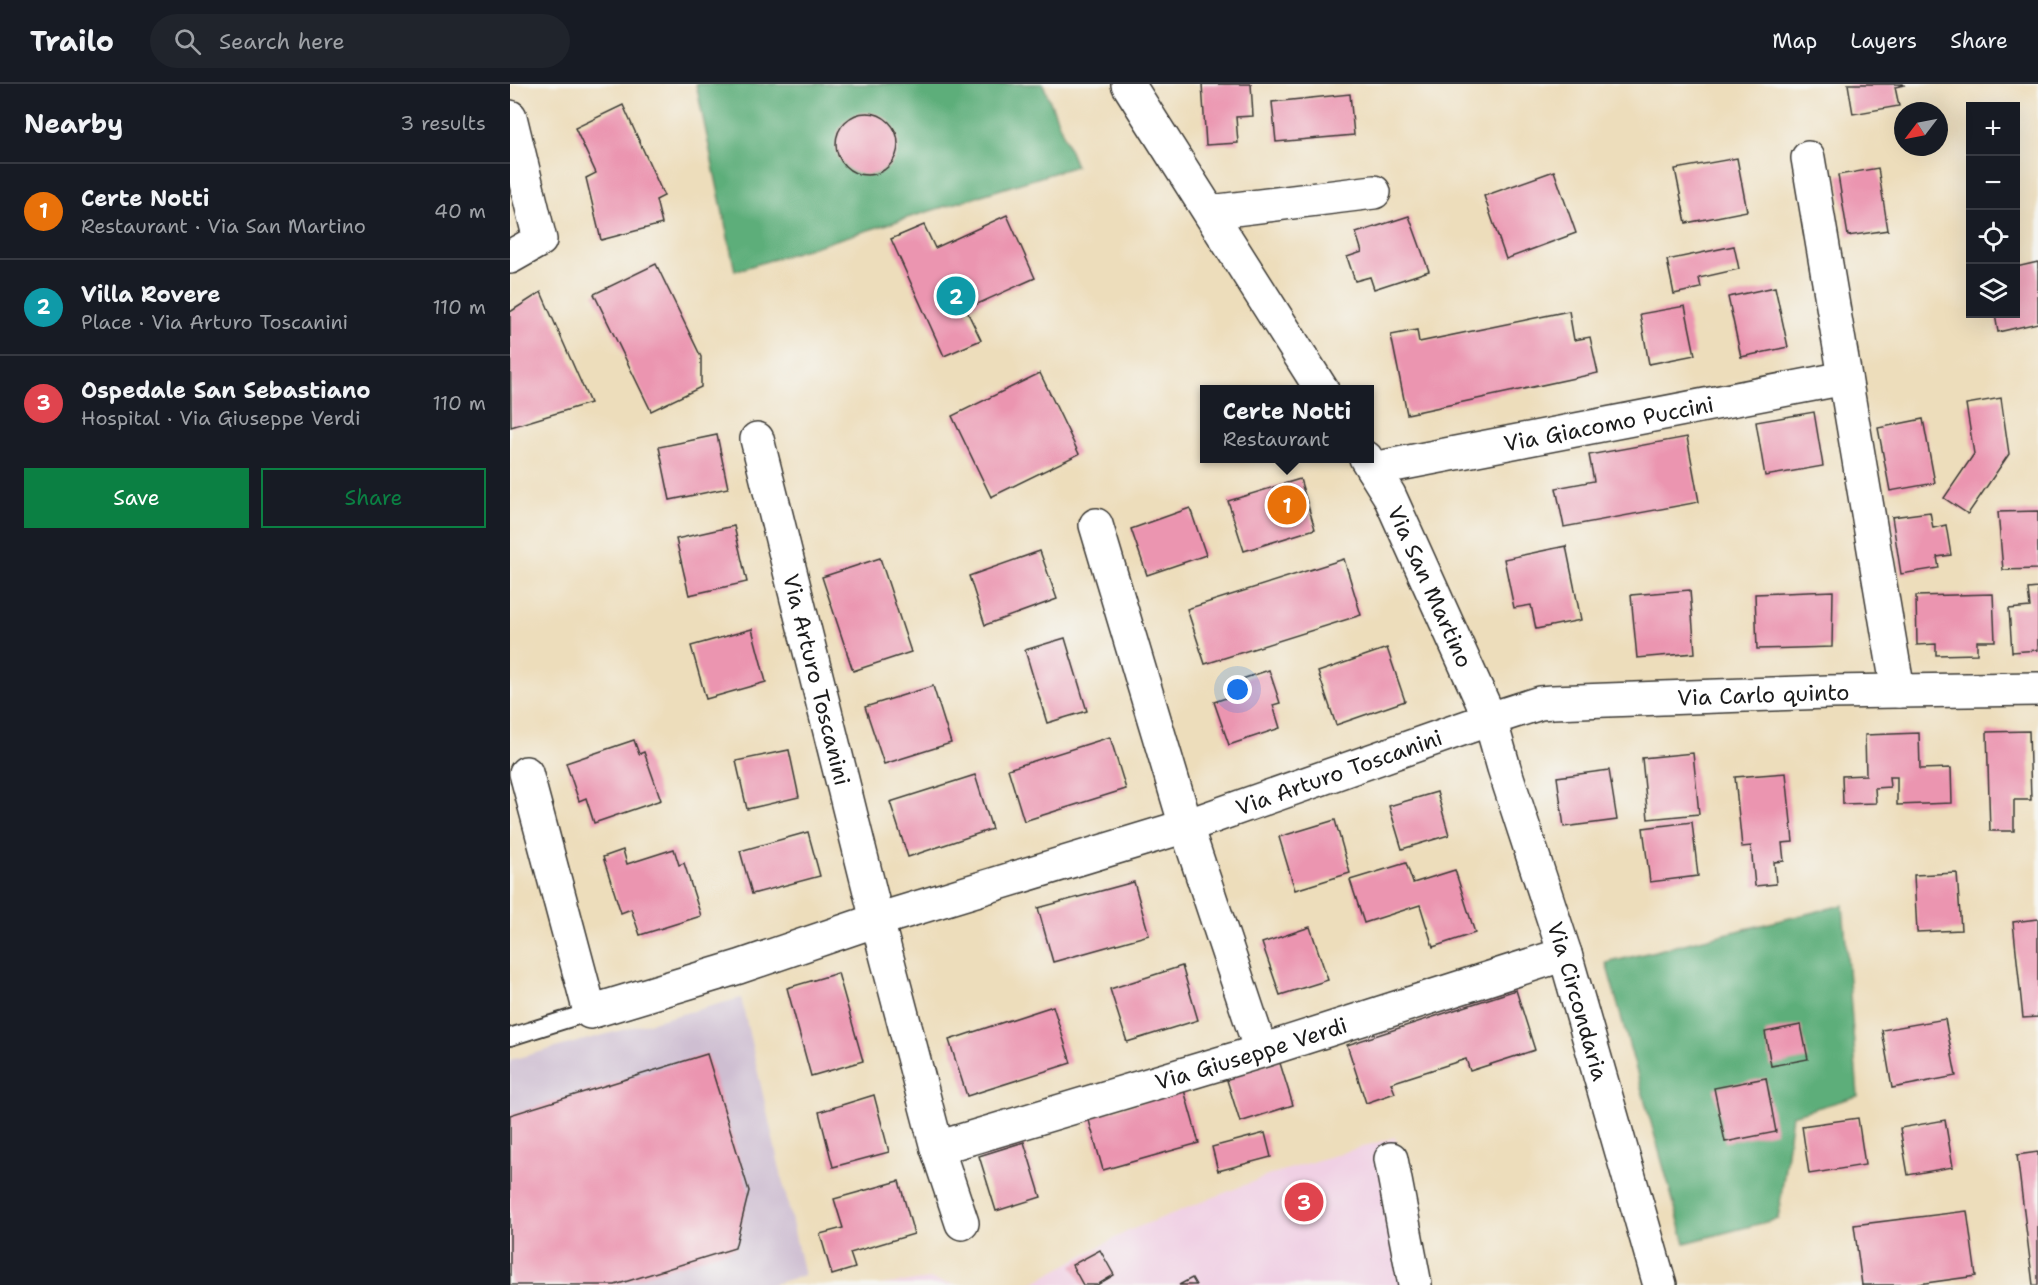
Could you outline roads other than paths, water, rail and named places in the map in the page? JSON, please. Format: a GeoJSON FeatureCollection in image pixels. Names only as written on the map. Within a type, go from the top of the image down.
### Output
{"type":"FeatureCollection","features":[{"type":"Feature","properties":{"kind":"street"},"geometry":{"type":"LineString","coordinates":[[1128,84],[1319,385]]}},
{"type":"Feature","properties":{"kind":"street"},"geometry":{"type":"LineString","coordinates":[[510,117],[540,240],[510,256]]}},
{"type":"Feature","properties":{"kind":"street"},"geometry":{"type":"LineString","coordinates":[[1808,158],[1898,692]]}},
{"type":"Feature","properties":{"kind":"street"},"geometry":{"type":"LineString","coordinates":[[1210,212],[1374,192]]}},
{"type":"Feature","properties":{"kind":"street","name":"Via Giacomo Puccini"},"geometry":{"type":"LineString","coordinates":[[1369,464],[1845,378]]}},
{"type":"Feature","properties":{"kind":"street","name":"Via Arturo Toscanini"},"geometry":{"type":"LineString","coordinates":[[757,439],[877,920],[937,1148],[962,1223]]}},
{"type":"Feature","properties":{"kind":"street","name":"Via San Martino"},"geometry":{"type":"LineString","coordinates":[[1369,464],[1389,495],[1490,719]]}},
{"type":"Feature","properties":{"kind":"street"},"geometry":{"type":"LineString","coordinates":[[1096,525],[1186,826],[1258,1042]]}},
{"type":"Feature","properties":{"kind":"street","name":"Via Carlo quinto"},"geometry":{"type":"LineString","coordinates":[[1490,719],[1540,703],[1828,692],[2038,689]]}},
{"type":"Feature","properties":{"kind":"street","name":"Via Arturo Toscanini"},"geometry":{"type":"LineString","coordinates":[[590,1012],[739,967],[877,920],[1186,826],[1490,719]]}},
{"type":"Feature","properties":{"kind":"street","name":"Via Circondaria"},"geometry":{"type":"LineString","coordinates":[[1490,719],[1565,954],[1660,1285]]}},
{"type":"Feature","properties":{"kind":"street"},"geometry":{"type":"LineString","coordinates":[[526,773],[590,1012]]}},
{"type":"Feature","properties":{"kind":"street","name":"Via Giuseppe Verdi"},"geometry":{"type":"LineString","coordinates":[[937,1148],[1264,1050],[1565,954]]}},
{"type":"Feature","properties":{"kind":"street"},"geometry":{"type":"LineString","coordinates":[[1391,1159],[1415,1285]]}},
{"type":"Feature","properties":{"kind":"lane","name":"Via Arturo Toscanini"},"geometry":{"type":"LineString","coordinates":[[510,1037],[590,1012]]}},
{"type":"Feature","properties":{"kind":"place","name":"Villa Rovere"},"geometry":{"type":"Point","coordinates":[956,296]}},
{"type":"Feature","properties":{"kind":"place","name":"Certe Notti"},"geometry":{"type":"Point","coordinates":[1287,505]}},
{"type":"Feature","properties":{"kind":"place","name":"Ospedale San Sebastiano"},"geometry":{"type":"Point","coordinates":[1304,1202]}}]}
